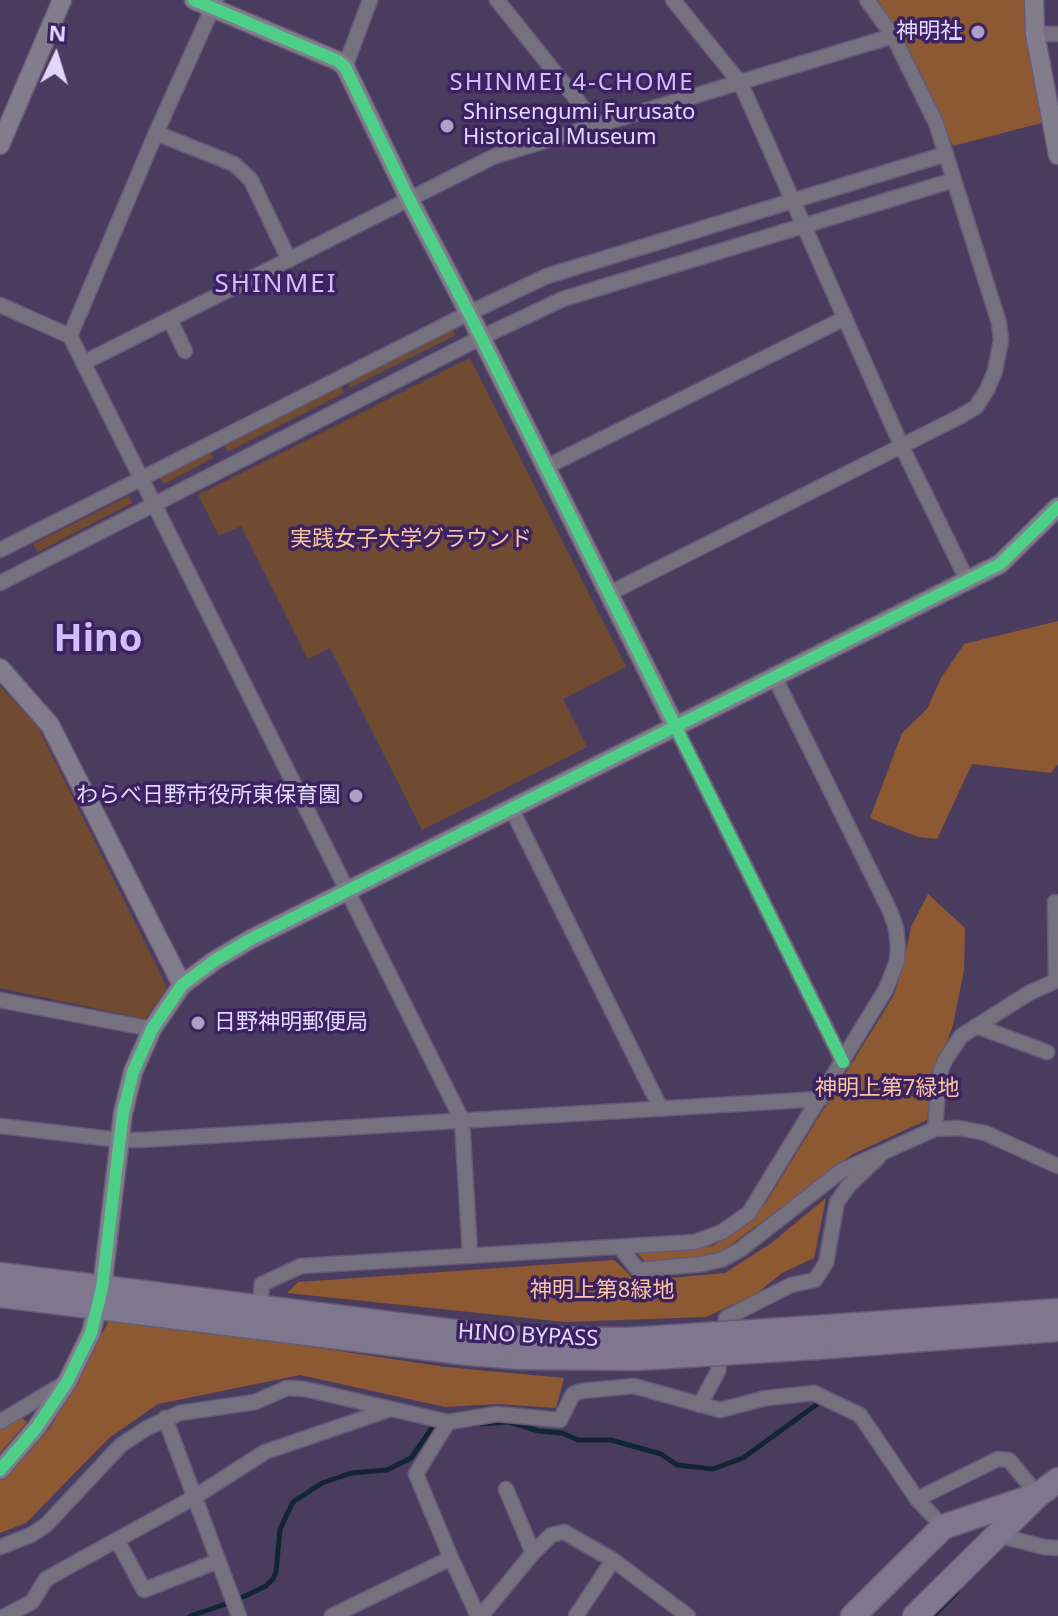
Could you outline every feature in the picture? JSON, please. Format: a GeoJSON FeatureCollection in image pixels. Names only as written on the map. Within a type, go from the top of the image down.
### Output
{"type":"FeatureCollection","features":[{"type":"Feature","properties":{"kind":"highway","name":"HINO BYPASS"},"geometry":{"type":"LineString","coordinates":[[0,1275],[101,1298],[469,1353],[640,1340],[1058,1329]]}},
{"type":"Feature","properties":{"kind":"highway","name":"HINO BYPASS"},"geometry":{"type":"LineString","coordinates":[[0,1295],[260,1308],[521,1348]]}},
{"type":"Feature","properties":{"kind":"highway","name":"HINO BYPASS"},"geometry":{"type":"LineString","coordinates":[[816,1337],[1058,1311]]}},
{"type":"Feature","properties":{"kind":"highway"},"geometry":{"type":"LineString","coordinates":[[915,1616],[1038,1495],[1058,1480]]}},
{"type":"Feature","properties":{"kind":"highway"},"geometry":{"type":"LineString","coordinates":[[853,1616],[943,1527],[1038,1495]]}},
{"type":"Feature","properties":{"kind":"street"},"geometry":{"type":"LineString","coordinates":[[0,145],[62,0]]}},
{"type":"Feature","properties":{"kind":"street"},"geometry":{"type":"LineString","coordinates":[[194,0],[214,4],[345,67],[843,1062]]}},
{"type":"Feature","properties":{"kind":"street"},"geometry":{"type":"LineString","coordinates":[[345,67],[370,0]]}},
{"type":"Feature","properties":{"kind":"street"},"geometry":{"type":"LineString","coordinates":[[497,0],[597,125]]}},
{"type":"Feature","properties":{"kind":"street"},"geometry":{"type":"LineString","coordinates":[[673,0],[741,84],[902,447],[967,580]]}},
{"type":"Feature","properties":{"kind":"street"},"geometry":{"type":"LineString","coordinates":[[608,594],[976,407],[995,371],[1001,340],[999,323],[936,123],[893,36],[867,0]]}},
{"type":"Feature","properties":{"kind":"street"},"geometry":{"type":"LineString","coordinates":[[1034,0],[1035,34],[1055,125],[1058,155]]}},
{"type":"Feature","properties":{"kind":"street"},"geometry":{"type":"LineString","coordinates":[[70,336],[214,4]]}},
{"type":"Feature","properties":{"kind":"street"},"geometry":{"type":"LineString","coordinates":[[1035,34],[1058,34]]}},
{"type":"Feature","properties":{"kind":"street"},"geometry":{"type":"LineString","coordinates":[[83,363],[495,156],[893,36]]}},
{"type":"Feature","properties":{"kind":"street"},"geometry":{"type":"LineString","coordinates":[[156,133],[234,164],[251,180],[289,260]]}},
{"type":"Feature","properties":{"kind":"street"},"geometry":{"type":"LineString","coordinates":[[0,550],[547,276],[946,154]]}},
{"type":"Feature","properties":{"kind":"street"},"geometry":{"type":"LineString","coordinates":[[0,583],[480,338],[563,299],[954,180]]}},
{"type":"Feature","properties":{"kind":"street"},"geometry":{"type":"LineString","coordinates":[[0,305],[70,336],[462,1120],[470,1254]]}},
{"type":"Feature","properties":{"kind":"street"},"geometry":{"type":"LineString","coordinates":[[544,468],[845,318]]}},
{"type":"Feature","properties":{"kind":"street"},"geometry":{"type":"LineString","coordinates":[[170,320],[185,351]]}},
{"type":"Feature","properties":{"kind":"street"},"geometry":{"type":"LineString","coordinates":[[0,1470],[37,1427],[67,1382],[88,1341],[101,1298],[120,1140],[133,1072],[152,1029],[182,985],[228,952],[347,889],[1000,564],[1058,507]]}},
{"type":"Feature","properties":{"kind":"street"},"geometry":{"type":"LineString","coordinates":[[0,668],[50,725],[182,985]]}},
{"type":"Feature","properties":{"kind":"street"},"geometry":{"type":"LineString","coordinates":[[260,1308],[262,1284],[301,1266],[695,1242],[735,1225],[755,1205],[893,975],[898,947],[890,911],[774,676]]}},
{"type":"Feature","properties":{"kind":"street"},"geometry":{"type":"LineString","coordinates":[[511,808],[661,1109]]}},
{"type":"Feature","properties":{"kind":"street"},"geometry":{"type":"LineString","coordinates":[[935,1129],[937,1091],[944,1062],[961,1036],[1029,993],[1057,980],[1055,902]]}},
{"type":"Feature","properties":{"kind":"street"},"geometry":{"type":"LineString","coordinates":[[0,1000],[152,1029]]}},
{"type":"Feature","properties":{"kind":"street"},"geometry":{"type":"LineString","coordinates":[[976,1026],[1047,1052]]}},
{"type":"Feature","properties":{"kind":"street"},"geometry":{"type":"LineString","coordinates":[[0,1126],[120,1140],[820,1099]]}},
{"type":"Feature","properties":{"kind":"street"},"geometry":{"type":"LineString","coordinates":[[620,1247],[638,1270],[723,1259],[741,1249],[841,1171],[935,1129],[959,1128],[985,1133],[1058,1166]]}},
{"type":"Feature","properties":{"kind":"street"},"geometry":{"type":"LineString","coordinates":[[700,1405],[718,1371],[726,1318],[791,1285],[815,1280],[826,1263],[837,1202],[849,1185],[884,1152]]}},
{"type":"Feature","properties":{"kind":"street"},"geometry":{"type":"LineString","coordinates":[[0,1422],[67,1382]]}},
{"type":"Feature","properties":{"kind":"street"},"geometry":{"type":"LineString","coordinates":[[0,1547],[31,1535],[46,1525],[121,1445],[165,1418],[255,1402],[287,1388],[305,1389],[448,1422],[497,1414],[560,1420],[573,1394],[634,1386],[720,1410],[766,1398],[814,1393],[860,1415],[917,1499],[943,1527]]}},
{"type":"Feature","properties":{"kind":"street"},"geometry":{"type":"LineString","coordinates":[[5,1616],[32,1602],[46,1579],[193,1498],[265,1452],[391,1408]]}},
{"type":"Feature","properties":{"kind":"street"},"geometry":{"type":"LineString","coordinates":[[165,1418],[239,1616]]}},
{"type":"Feature","properties":{"kind":"street"},"geometry":{"type":"LineString","coordinates":[[448,1422],[416,1474],[451,1558],[480,1616],[533,1553],[551,1535],[564,1532],[613,1560],[669,1611],[688,1616]]}},
{"type":"Feature","properties":{"kind":"street"},"geometry":{"type":"LineString","coordinates":[[917,1499],[998,1459],[1009,1460],[1038,1495]]}},
{"type":"Feature","properties":{"kind":"street"},"geometry":{"type":"LineString","coordinates":[[506,1489],[533,1553]]}},
{"type":"Feature","properties":{"kind":"street"},"geometry":{"type":"LineString","coordinates":[[1004,1531],[1009,1538],[1058,1548]]}},
{"type":"Feature","properties":{"kind":"street"},"geometry":{"type":"LineString","coordinates":[[117,1540],[144,1590],[218,1561]]}},
{"type":"Feature","properties":{"kind":"street"},"geometry":{"type":"LineString","coordinates":[[332,1616],[451,1558]]}},
{"type":"Feature","properties":{"kind":"street"},"geometry":{"type":"LineString","coordinates":[[576,1616],[613,1560]]}},
{"type":"Feature","properties":{"kind":"green space"},"geometry":{"type":"Polygon","coordinates":[[[878,0],[1027,0],[1045,122],[953,146],[921,73],[878,0]]]}},
{"type":"Feature","properties":{"kind":"green space"},"geometry":{"type":"Polygon","coordinates":[[[452,329],[456,335],[350,388],[348,382],[452,329]]]}},
{"type":"Feature","properties":{"kind":"green space","name":"実践女子大学グラウンド"},"geometry":{"type":"Polygon","coordinates":[[[470,358],[626,667],[563,699],[587,747],[422,830],[330,648],[308,659],[241,526],[219,536],[198,495],[470,358]]]}},
{"type":"Feature","properties":{"kind":"green space"},"geometry":{"type":"Polygon","coordinates":[[[341,385],[344,393],[227,452],[225,446],[341,385]]]}},
{"type":"Feature","properties":{"kind":"green space"},"geometry":{"type":"Polygon","coordinates":[[[209,450],[213,458],[164,484],[159,477],[209,450]]]}},
{"type":"Feature","properties":{"kind":"green space"},"geometry":{"type":"Polygon","coordinates":[[[129,496],[132,503],[38,552],[33,544],[129,496]]]}},
{"type":"Feature","properties":{"kind":"green space"},"geometry":{"type":"Polygon","coordinates":[[[1058,621],[1058,764],[1051,773],[972,764],[937,839],[918,837],[870,818],[902,733],[927,709],[941,678],[964,644],[1058,621]]]}},
{"type":"Feature","properties":{"kind":"green space"},"geometry":{"type":"Polygon","coordinates":[[[0,686],[38,727],[166,985],[166,990],[145,1019],[0,988],[0,686]]]}},
{"type":"Feature","properties":{"kind":"green space","name":"神明上第7緑地"},"geometry":{"type":"Polygon","coordinates":[[[928,894],[965,928],[964,970],[953,1025],[934,1078],[927,1120],[853,1154],[717,1255],[646,1262],[637,1253],[713,1246],[765,1204],[894,995],[911,927],[928,894]]]}},
{"type":"Feature","properties":{"kind":"green space","name":"神明上第8緑地"},"geometry":{"type":"Polygon","coordinates":[[[826,1198],[814,1258],[782,1273],[756,1294],[706,1317],[565,1322],[287,1293],[298,1282],[614,1260],[636,1281],[725,1273],[770,1244],[826,1198]]]}},
{"type":"Feature","properties":{"kind":"green space"},"geometry":{"type":"Polygon","coordinates":[[[111,1317],[446,1367],[564,1378],[556,1408],[497,1404],[445,1407],[300,1375],[158,1404],[109,1438],[26,1523],[0,1533],[0,1481],[50,1428],[111,1317]]]}},
{"type":"Feature","properties":{"kind":"green space"},"geometry":{"type":"Polygon","coordinates":[[[17,1414],[27,1422],[0,1453],[0,1424],[17,1414]]]}},
{"type":"Feature","properties":{"kind":"waterway"},"geometry":{"type":"LineString","coordinates":[[481,1424],[509,1422],[539,1431],[562,1433],[578,1440],[611,1440],[661,1454],[677,1465],[713,1469],[743,1458],[822,1403]]}},
{"type":"Feature","properties":{"kind":"waterway"},"geometry":{"type":"LineString","coordinates":[[243,1597],[266,1586],[273,1579],[280,1529],[293,1502],[322,1483],[351,1473],[387,1470],[411,1458],[432,1428]]}},
{"type":"Feature","properties":{"kind":"waterway"},"geometry":{"type":"LineString","coordinates":[[933,1616],[957,1592]]}},
{"type":"Feature","properties":{"kind":"waterway"},"geometry":{"type":"LineString","coordinates":[[190,1616],[226,1604]]}},
{"type":"Feature","properties":{"kind":"cycle path"},"geometry":{"type":"LineString","coordinates":[[194,0],[338,61],[345,67],[843,1062]]}},
{"type":"Feature","properties":{"kind":"cycle path"},"geometry":{"type":"LineString","coordinates":[[0,1470],[37,1427],[67,1382],[91,1333],[102,1288],[123,1113],[133,1072],[152,1029],[182,985],[251,939],[1000,564],[1058,507]]}},
{"type":"Feature","properties":{"kind":"place","name":"神明社"},"geometry":{"type":"Point","coordinates":[978,32]}},
{"type":"Feature","properties":{"kind":"place","name":"Shinsengumi Furusato Historical Museum"},"geometry":{"type":"Point","coordinates":[447,126]}},
{"type":"Feature","properties":{"kind":"place","name":"わらべ日野市役所東保育園"},"geometry":{"type":"Point","coordinates":[356,796]}},
{"type":"Feature","properties":{"kind":"place","name":"日野神明郵便局"},"geometry":{"type":"Point","coordinates":[198,1023]}},
{"type":"Feature","properties":{"kind":"district","name":"SHINMEI 4-CHOME"},"geometry":{"type":"Point","coordinates":[572,83]}},
{"type":"Feature","properties":{"kind":"district","name":"SHINMEI"},"geometry":{"type":"Point","coordinates":[276,285]}},
{"type":"Feature","properties":{"kind":"district","name":"Hino"},"geometry":{"type":"Point","coordinates":[98,640]}}]}
